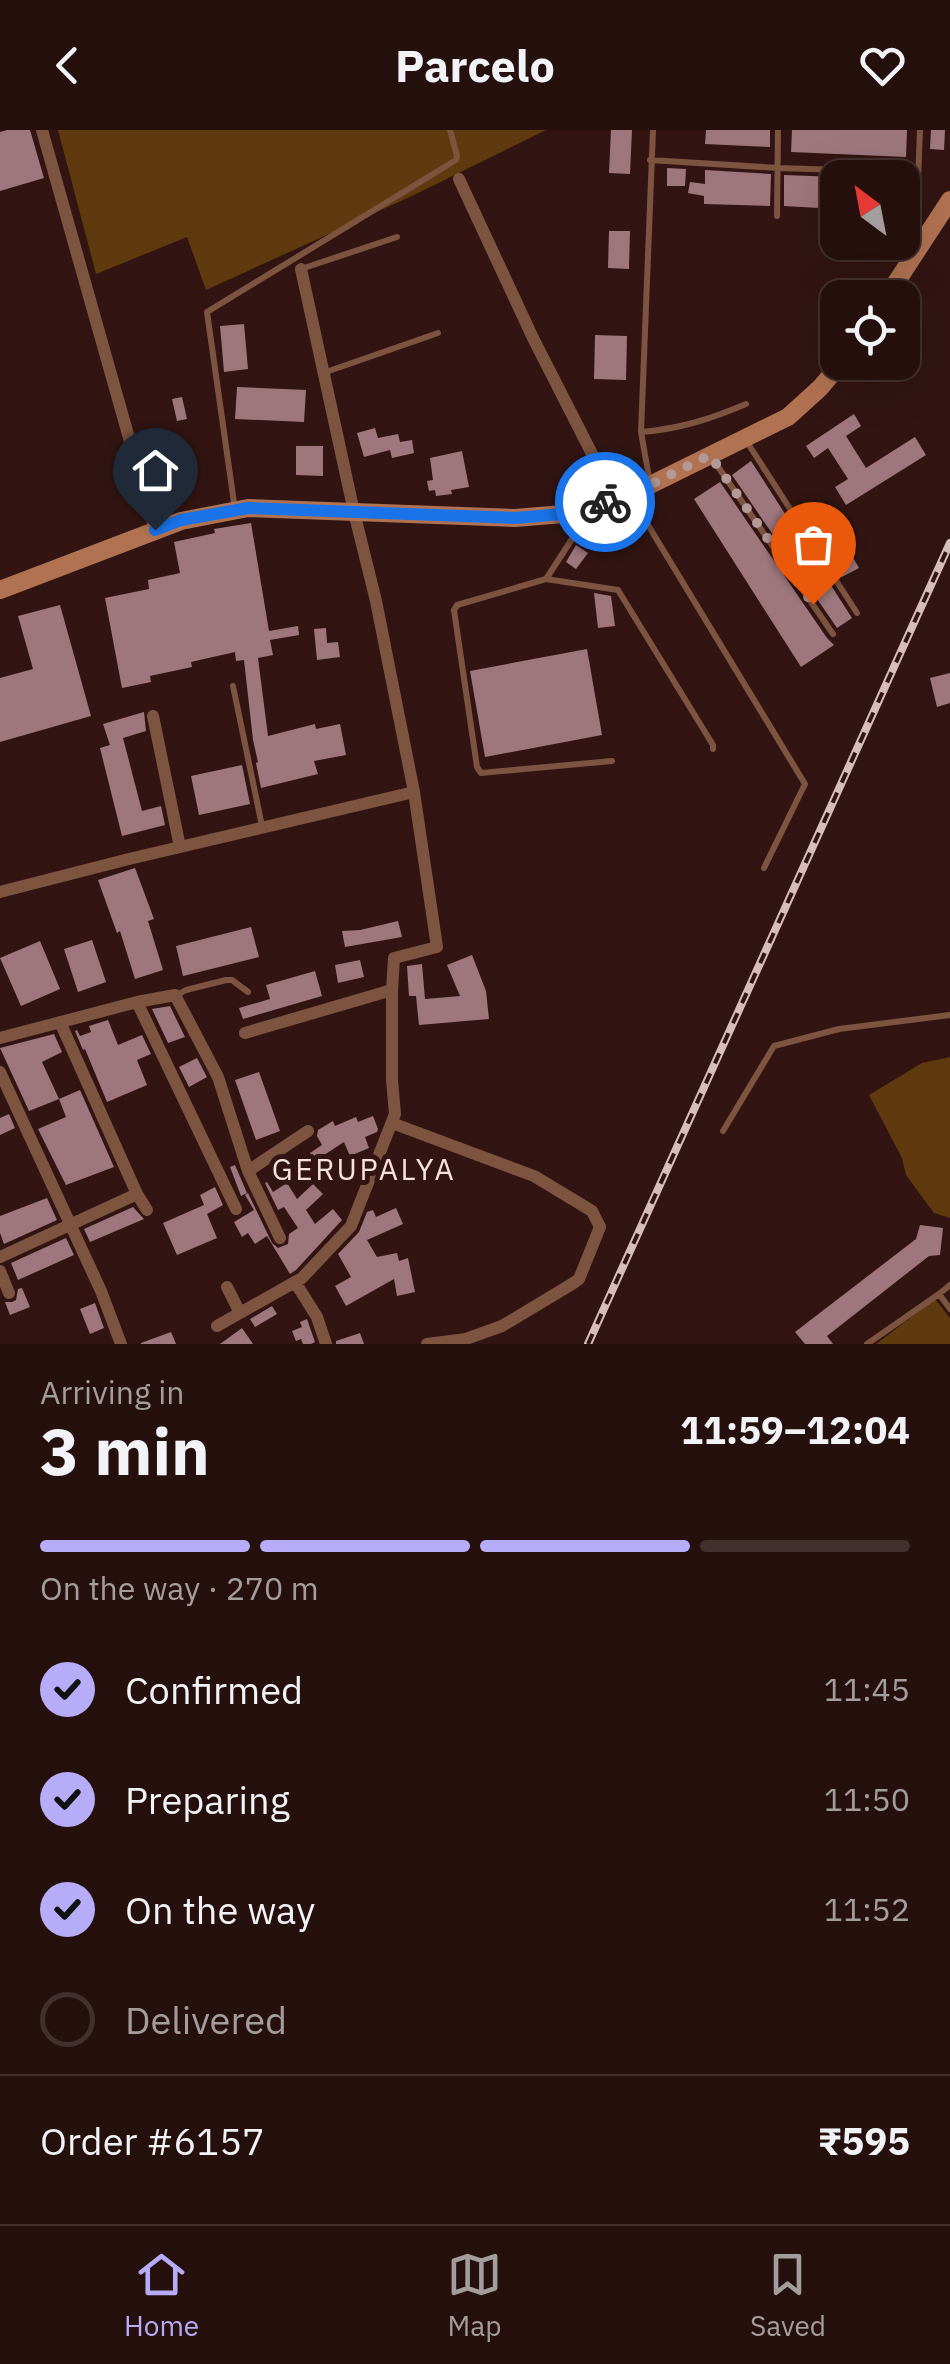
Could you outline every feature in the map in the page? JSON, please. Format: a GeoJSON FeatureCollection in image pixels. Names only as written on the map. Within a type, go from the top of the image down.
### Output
{"type":"FeatureCollection","features":[{"type":"Feature","properties":{"kind":"main road"},"geometry":{"type":"LineString","coordinates":[[898,280],[950,200]]}},
{"type":"Feature","properties":{"kind":"main road"},"geometry":{"type":"LineString","coordinates":[[0,590],[181,520],[248,508],[515,518],[563,514],[650,484],[788,417],[827,380]]}},
{"type":"Feature","properties":{"kind":"street"},"geometry":{"type":"LineString","coordinates":[[42,130],[155,530]]}},
{"type":"Feature","properties":{"kind":"street"},"geometry":{"type":"LineString","coordinates":[[459,179],[533,338],[622,496]]}},
{"type":"Feature","properties":{"kind":"street"},"geometry":{"type":"LineString","coordinates":[[217,1326],[302,1278],[351,1226],[396,1114],[392,1080],[394,958],[437,947],[414,792],[376,601],[301,269]]}},
{"type":"Feature","properties":{"kind":"street"},"geometry":{"type":"LineString","coordinates":[[154,716],[180,847]]}},
{"type":"Feature","properties":{"kind":"street"},"geometry":{"type":"LineString","coordinates":[[0,892],[414,792]]}},
{"type":"Feature","properties":{"kind":"street"},"geometry":{"type":"LineString","coordinates":[[244,1033],[392,990]]}},
{"type":"Feature","properties":{"kind":"street"},"geometry":{"type":"LineString","coordinates":[[0,1038],[176,995],[218,1078],[248,1172],[280,1238]]}},
{"type":"Feature","properties":{"kind":"street"},"geometry":{"type":"LineString","coordinates":[[137,1002],[236,1209]]}},
{"type":"Feature","properties":{"kind":"street"},"geometry":{"type":"LineString","coordinates":[[60,1022],[147,1210]]}},
{"type":"Feature","properties":{"kind":"street"},"geometry":{"type":"LineString","coordinates":[[0,1072],[122,1344]]}},
{"type":"Feature","properties":{"kind":"street"},"geometry":{"type":"LineString","coordinates":[[392,1123],[534,1176],[592,1211],[600,1229],[576,1282],[510,1322],[466,1341],[428,1344]]}},
{"type":"Feature","properties":{"kind":"street"},"geometry":{"type":"LineString","coordinates":[[248,1172],[308,1131]]}},
{"type":"Feature","properties":{"kind":"street"},"geometry":{"type":"LineString","coordinates":[[0,1257],[137,1194]]}},
{"type":"Feature","properties":{"kind":"street"},"geometry":{"type":"LineString","coordinates":[[0,1272],[9,1292]]}},
{"type":"Feature","properties":{"kind":"street"},"geometry":{"type":"LineString","coordinates":[[294,1282],[317,1317],[326,1344]]}},
{"type":"Feature","properties":{"kind":"street"},"geometry":{"type":"LineString","coordinates":[[228,1287],[246,1327]]}},
{"type":"Feature","properties":{"kind":"lane"},"geometry":{"type":"LineString","coordinates":[[235,510],[207,312],[456,160],[450,130]]}},
{"type":"Feature","properties":{"kind":"lane"},"geometry":{"type":"LineString","coordinates":[[650,484],[641,432],[653,130]]}},
{"type":"Feature","properties":{"kind":"lane"},"geometry":{"type":"LineString","coordinates":[[777,216],[778,130]]}},
{"type":"Feature","properties":{"kind":"lane"},"geometry":{"type":"LineString","coordinates":[[919,160],[920,130]]}},
{"type":"Feature","properties":{"kind":"lane"},"geometry":{"type":"LineString","coordinates":[[650,160],[820,169]]}},
{"type":"Feature","properties":{"kind":"lane"},"geometry":{"type":"LineString","coordinates":[[301,269],[397,237]]}},
{"type":"Feature","properties":{"kind":"lane"},"geometry":{"type":"LineString","coordinates":[[324,373],[438,333]]}},
{"type":"Feature","properties":{"kind":"lane"},"geometry":{"type":"LineString","coordinates":[[641,432],[673,430],[746,404]]}},
{"type":"Feature","properties":{"kind":"lane"},"geometry":{"type":"LineString","coordinates":[[743,437],[858,614]]}},
{"type":"Feature","properties":{"kind":"lane"},"geometry":{"type":"LineString","coordinates":[[710,455],[833,634]]}},
{"type":"Feature","properties":{"kind":"lane"},"geometry":{"type":"LineString","coordinates":[[622,496],[805,784],[764,868]]}},
{"type":"Feature","properties":{"kind":"lane"},"geometry":{"type":"LineString","coordinates":[[546,579],[593,506]]}},
{"type":"Feature","properties":{"kind":"lane"},"geometry":{"type":"LineString","coordinates":[[612,760],[484,774],[477,767],[455,607],[546,579],[618,590],[713,749]]}},
{"type":"Feature","properties":{"kind":"lane"},"geometry":{"type":"LineString","coordinates":[[233,686],[262,827]]}},
{"type":"Feature","properties":{"kind":"lane"},"geometry":{"type":"LineString","coordinates":[[176,995],[226,980],[248,992]]}},
{"type":"Feature","properties":{"kind":"lane"},"geometry":{"type":"LineString","coordinates":[[723,1132],[774,1046],[839,1029],[950,1015]]}},
{"type":"Feature","properties":{"kind":"lane"},"geometry":{"type":"LineString","coordinates":[[867,1344],[950,1284]]}},
{"type":"Feature","properties":{"kind":"lane"},"geometry":{"type":"LineString","coordinates":[[939,1294],[950,1310]]}},
{"type":"Feature","properties":{"kind":"shaded area"},"geometry":{"type":"Polygon","coordinates":[[[58,130],[546,130],[206,290],[187,237],[96,274],[58,130]]]}},
{"type":"Feature","properties":{"kind":"shaded area"},"geometry":{"type":"Polygon","coordinates":[[[950,1057],[950,1218],[934,1213],[906,1175],[902,1158],[869,1095],[922,1063],[950,1057]]]}},
{"type":"Feature","properties":{"kind":"shaded area"},"geometry":{"type":"Polygon","coordinates":[[[935,1299],[950,1318],[950,1344],[876,1344],[935,1299]]]}},
{"type":"Feature","properties":{"kind":"building"},"geometry":{"type":"Polygon","coordinates":[[[30,130],[44,178],[0,191],[0,132],[30,130]]]}},
{"type":"Feature","properties":{"kind":"building"},"geometry":{"type":"Polygon","coordinates":[[[611,130],[632,130],[630,174],[609,173],[611,130]]]}},
{"type":"Feature","properties":{"kind":"building"},"geometry":{"type":"Polygon","coordinates":[[[706,130],[770,130],[770,147],[705,144],[706,130]]]}},
{"type":"Feature","properties":{"kind":"building"},"geometry":{"type":"Polygon","coordinates":[[[792,130],[907,130],[906,157],[791,152],[792,130]]]}},
{"type":"Feature","properties":{"kind":"building"},"geometry":{"type":"Polygon","coordinates":[[[931,130],[945,130],[944,150],[930,149],[931,130]]]}},
{"type":"Feature","properties":{"kind":"building"},"geometry":{"type":"Polygon","coordinates":[[[667,168],[686,169],[685,186],[667,186],[667,168]]]}},
{"type":"Feature","properties":{"kind":"building"},"geometry":{"type":"Polygon","coordinates":[[[705,170],[771,174],[770,206],[704,204],[704,196],[688,193],[690,182],[705,184],[705,170]]]}},
{"type":"Feature","properties":{"kind":"building"},"geometry":{"type":"Polygon","coordinates":[[[784,175],[820,176],[820,208],[784,206],[784,175]]]}},
{"type":"Feature","properties":{"kind":"building"},"geometry":{"type":"Polygon","coordinates":[[[609,231],[630,231],[629,269],[608,268],[609,231]]]}},
{"type":"Feature","properties":{"kind":"building"},"geometry":{"type":"Polygon","coordinates":[[[244,324],[248,369],[224,372],[220,326],[244,324]]]}},
{"type":"Feature","properties":{"kind":"building"},"geometry":{"type":"Polygon","coordinates":[[[595,335],[627,336],[626,380],[594,379],[595,335]]]}},
{"type":"Feature","properties":{"kind":"building"},"geometry":{"type":"Polygon","coordinates":[[[237,387],[306,390],[304,422],[235,419],[237,387]]]}},
{"type":"Feature","properties":{"kind":"building"},"geometry":{"type":"Polygon","coordinates":[[[182,397],[187,419],[177,421],[172,399],[182,397]]]}},
{"type":"Feature","properties":{"kind":"building"},"geometry":{"type":"Polygon","coordinates":[[[854,414],[861,426],[846,436],[866,468],[915,437],[926,455],[846,505],[835,487],[848,479],[828,448],[814,458],[806,446],[854,414]]]}},
{"type":"Feature","properties":{"kind":"building"},"geometry":{"type":"Polygon","coordinates":[[[375,428],[378,438],[398,434],[400,442],[412,440],[414,453],[392,458],[390,450],[364,457],[357,433],[375,428]]]}},
{"type":"Feature","properties":{"kind":"building"},"geometry":{"type":"Polygon","coordinates":[[[296,446],[323,446],[323,476],[296,475],[296,446]]]}},
{"type":"Feature","properties":{"kind":"building"},"geometry":{"type":"Polygon","coordinates":[[[462,451],[469,487],[436,496],[435,490],[429,491],[427,481],[433,480],[430,458],[462,451]]]}},
{"type":"Feature","properties":{"kind":"building"},"geometry":{"type":"Polygon","coordinates":[[[751,461],[852,618],[837,628],[732,475],[751,461]]]}},
{"type":"Feature","properties":{"kind":"building"},"geometry":{"type":"Polygon","coordinates":[[[720,482],[834,645],[801,667],[694,499],[720,482]]]}},
{"type":"Feature","properties":{"kind":"building"},"geometry":{"type":"Polygon","coordinates":[[[829,516],[859,568],[842,577],[810,527],[829,516]]]}},
{"type":"Feature","properties":{"kind":"building"},"geometry":{"type":"Polygon","coordinates":[[[251,523],[269,631],[298,626],[299,635],[270,640],[273,655],[258,658],[268,736],[315,724],[316,729],[340,724],[346,755],[314,761],[318,774],[261,788],[244,660],[236,661],[235,652],[191,662],[192,667],[150,676],[151,682],[122,688],[105,598],[149,589],[148,580],[180,573],[174,542],[215,533],[214,529],[251,523]]]}},
{"type":"Feature","properties":{"kind":"building"},"geometry":{"type":"Polygon","coordinates":[[[576,545],[588,553],[576,569],[566,562],[576,545]]]}},
{"type":"Feature","properties":{"kind":"building"},"geometry":{"type":"Polygon","coordinates":[[[594,593],[611,596],[615,626],[598,628],[594,593]]]}},
{"type":"Feature","properties":{"kind":"building"},"geometry":{"type":"Polygon","coordinates":[[[60,605],[91,716],[0,742],[0,678],[33,669],[18,616],[60,605]]]}},
{"type":"Feature","properties":{"kind":"building"},"geometry":{"type":"Polygon","coordinates":[[[326,628],[327,643],[338,642],[340,657],[317,660],[314,629],[326,628]]]}},
{"type":"Feature","properties":{"kind":"building"},"geometry":{"type":"Polygon","coordinates":[[[587,649],[602,735],[485,757],[470,671],[587,649]]]}},
{"type":"Feature","properties":{"kind":"building"},"geometry":{"type":"Polygon","coordinates":[[[950,673],[950,703],[937,707],[930,678],[950,673]]]}},
{"type":"Feature","properties":{"kind":"building"},"geometry":{"type":"Polygon","coordinates":[[[144,712],[146,731],[123,738],[142,811],[161,806],[165,825],[122,836],[100,748],[110,745],[103,724],[144,712]]]}},
{"type":"Feature","properties":{"kind":"building"},"geometry":{"type":"Polygon","coordinates":[[[242,765],[250,804],[199,815],[191,776],[242,765]]]}},
{"type":"Feature","properties":{"kind":"building"},"geometry":{"type":"Polygon","coordinates":[[[135,868],[154,919],[148,921],[163,970],[135,979],[98,880],[135,868]]]}},
{"type":"Feature","properties":{"kind":"building"},"geometry":{"type":"Polygon","coordinates":[[[398,921],[402,937],[345,947],[342,931],[398,921]]]}},
{"type":"Feature","properties":{"kind":"building"},"geometry":{"type":"Polygon","coordinates":[[[251,927],[259,957],[183,976],[176,946],[251,927]]]}},
{"type":"Feature","properties":{"kind":"building"},"geometry":{"type":"Polygon","coordinates":[[[92,940],[106,982],[78,992],[64,949],[92,940]]]}},
{"type":"Feature","properties":{"kind":"building"},"geometry":{"type":"Polygon","coordinates":[[[40,941],[60,989],[21,1006],[0,958],[40,941]]]}},
{"type":"Feature","properties":{"kind":"building"},"geometry":{"type":"Polygon","coordinates":[[[472,955],[486,991],[489,1019],[419,1025],[416,996],[409,996],[407,966],[422,964],[425,999],[460,996],[447,965],[472,955]]]}},
{"type":"Feature","properties":{"kind":"building"},"geometry":{"type":"Polygon","coordinates":[[[360,960],[364,977],[338,983],[335,965],[360,960]]]}},
{"type":"Feature","properties":{"kind":"building"},"geometry":{"type":"Polygon","coordinates":[[[315,971],[322,996],[243,1019],[239,1008],[270,999],[266,985],[315,971]]]}},
{"type":"Feature","properties":{"kind":"building"},"geometry":{"type":"Polygon","coordinates":[[[170,1006],[185,1037],[168,1043],[152,1009],[170,1006]]]}},
{"type":"Feature","properties":{"kind":"building"},"geometry":{"type":"Polygon","coordinates":[[[108,1020],[118,1045],[142,1035],[151,1054],[137,1060],[147,1085],[107,1102],[75,1031],[80,1036],[91,1032],[89,1026],[108,1020]]]}},
{"type":"Feature","properties":{"kind":"building"},"geometry":{"type":"Polygon","coordinates":[[[54,1034],[62,1052],[42,1062],[59,1099],[29,1111],[0,1048],[54,1034]]]}},
{"type":"Feature","properties":{"kind":"building"},"geometry":{"type":"Polygon","coordinates":[[[197,1058],[207,1077],[189,1087],[179,1067],[197,1058]]]}},
{"type":"Feature","properties":{"kind":"building"},"geometry":{"type":"Polygon","coordinates":[[[259,1072],[280,1131],[256,1140],[235,1080],[259,1072]]]}},
{"type":"Feature","properties":{"kind":"building"},"geometry":{"type":"Polygon","coordinates":[[[80,1090],[114,1167],[66,1185],[38,1129],[66,1117],[59,1099],[80,1090]]]}},
{"type":"Feature","properties":{"kind":"building"},"geometry":{"type":"Polygon","coordinates":[[[9,1114],[15,1128],[0,1135],[0,1118],[9,1114]]]}},
{"type":"Feature","properties":{"kind":"building"},"geometry":{"type":"Polygon","coordinates":[[[373,1116],[378,1129],[365,1137],[369,1148],[350,1156],[344,1142],[315,1161],[310,1153],[322,1145],[318,1130],[333,1121],[335,1126],[356,1117],[358,1122],[373,1116]]]}},
{"type":"Feature","properties":{"kind":"building"},"geometry":{"type":"Polygon","coordinates":[[[235,1165],[247,1193],[241,1196],[230,1167],[235,1165]]]}},
{"type":"Feature","properties":{"kind":"building"},"geometry":{"type":"Polygon","coordinates":[[[267,1182],[273,1192],[287,1183],[297,1199],[313,1184],[323,1194],[306,1210],[315,1224],[333,1209],[342,1220],[290,1274],[267,1236],[255,1244],[248,1233],[242,1237],[234,1222],[254,1210],[245,1195],[248,1193],[272,1243],[278,1248],[288,1244],[289,1234],[298,1228],[284,1207],[278,1210],[267,1182]]]}},
{"type":"Feature","properties":{"kind":"building"},"geometry":{"type":"Polygon","coordinates":[[[215,1187],[223,1205],[207,1214],[217,1238],[177,1255],[163,1223],[204,1205],[200,1195],[215,1187]]]}},
{"type":"Feature","properties":{"kind":"building"},"geometry":{"type":"Polygon","coordinates":[[[47,1198],[57,1220],[4,1244],[0,1216],[47,1198]]]}},
{"type":"Feature","properties":{"kind":"building"},"geometry":{"type":"Polygon","coordinates":[[[133,1207],[144,1219],[90,1242],[84,1229],[133,1207]]]}},
{"type":"Feature","properties":{"kind":"building"},"geometry":{"type":"Polygon","coordinates":[[[396,1208],[403,1224],[367,1240],[377,1257],[397,1253],[399,1261],[408,1258],[415,1292],[397,1296],[394,1279],[346,1306],[335,1286],[351,1277],[338,1254],[359,1232],[367,1212],[373,1210],[376,1217],[396,1208]]]}},
{"type":"Feature","properties":{"kind":"building"},"geometry":{"type":"Polygon","coordinates":[[[920,1225],[943,1228],[940,1255],[929,1256],[827,1336],[833,1344],[805,1344],[795,1332],[916,1239],[920,1225]]]}},
{"type":"Feature","properties":{"kind":"building"},"geometry":{"type":"Polygon","coordinates":[[[66,1238],[74,1255],[18,1280],[11,1263],[66,1238]]]}},
{"type":"Feature","properties":{"kind":"building"},"geometry":{"type":"Polygon","coordinates":[[[22,1288],[30,1307],[10,1315],[5,1302],[16,1300],[18,1289],[22,1288]]]}},
{"type":"Feature","properties":{"kind":"building"},"geometry":{"type":"Polygon","coordinates":[[[95,1303],[104,1328],[90,1334],[80,1309],[95,1303]]]}},
{"type":"Feature","properties":{"kind":"building"},"geometry":{"type":"Polygon","coordinates":[[[272,1306],[277,1314],[255,1327],[250,1319],[272,1306]]]}},
{"type":"Feature","properties":{"kind":"building"},"geometry":{"type":"Polygon","coordinates":[[[307,1319],[315,1342],[303,1344],[301,1339],[296,1341],[292,1331],[302,1327],[300,1322],[307,1319]]]}},
{"type":"Feature","properties":{"kind":"building"},"geometry":{"type":"Polygon","coordinates":[[[242,1328],[253,1344],[220,1344],[242,1328]]]}},
{"type":"Feature","properties":{"kind":"building"},"geometry":{"type":"Polygon","coordinates":[[[171,1332],[176,1344],[141,1344],[141,1343],[171,1332]]]}},
{"type":"Feature","properties":{"kind":"building"},"geometry":{"type":"Polygon","coordinates":[[[360,1333],[364,1344],[336,1344],[336,1341],[360,1333]]]}},
{"type":"Feature","properties":{"kind":"railway"},"geometry":{"type":"LineString","coordinates":[[588,1344],[950,543]]}},
{"type":"Feature","properties":{"kind":"way so far"},"geometry":{"type":"LineString","coordinates":[[605,502],[642,489],[710,455],[813,604]]}},
{"type":"Feature","properties":{"kind":"district","name":"GERUPALYA"},"geometry":{"type":"Point","coordinates":[364,1168]}},
{"type":"Feature","properties":{"kind":"route"},"geometry":{"type":"LineString","coordinates":[[155,530],[181,520],[248,508],[515,518],[563,514],[605,502]]}}]}
